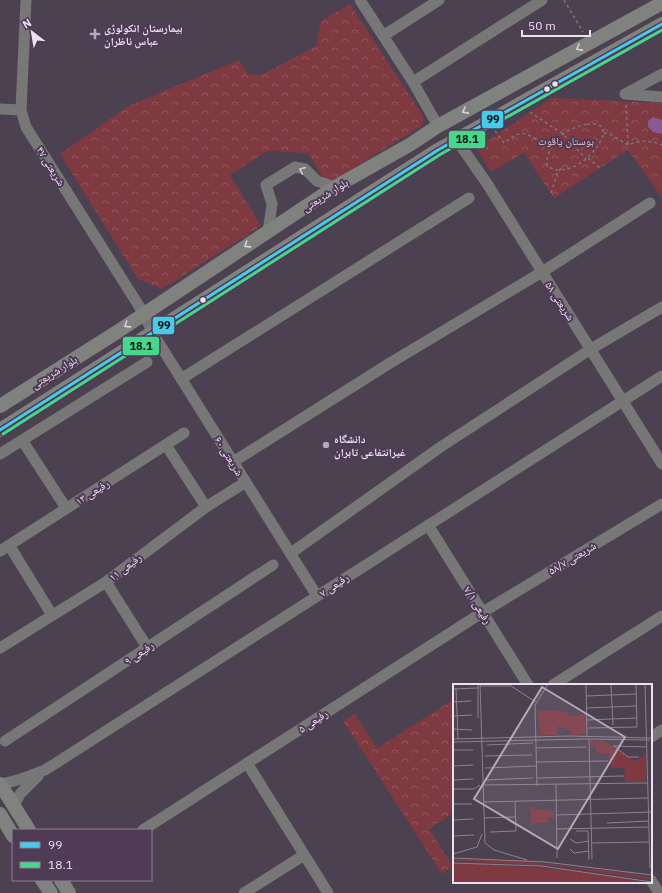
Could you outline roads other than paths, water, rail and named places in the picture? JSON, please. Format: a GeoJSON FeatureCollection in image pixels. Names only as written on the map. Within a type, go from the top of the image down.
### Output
{"type":"FeatureCollection","features":[{"type":"Feature","properties":{"kind":"main road","name":"بلوار شریعتی"},"geometry":{"type":"LineString","coordinates":[[0,406],[144,314],[336,187],[411,144],[438,126],[662,3]]}},
{"type":"Feature","properties":{"kind":"main road","name":"بلوار شریعتی"},"geometry":{"type":"LineString","coordinates":[[0,430],[456,140],[662,24]]}},
{"type":"Feature","properties":{"kind":"main road"},"geometry":{"type":"LineString","coordinates":[[0,784],[28,829]]}},
{"type":"Feature","properties":{"kind":"main road"},"geometry":{"type":"LineString","coordinates":[[0,814],[8,833]]}},
{"type":"Feature","properties":{"kind":"main road"},"geometry":{"type":"LineString","coordinates":[[43,881],[51,893]]}},
{"type":"Feature","properties":{"kind":"street","name":"شریعتی ۴۷"},"geometry":{"type":"LineString","coordinates":[[26,0],[21,110],[26,127],[144,314]]}},
{"type":"Feature","properties":{"kind":"street"},"geometry":{"type":"LineString","coordinates":[[360,0],[413,82],[438,126]]}},
{"type":"Feature","properties":{"kind":"street"},"geometry":{"type":"LineString","coordinates":[[384,36],[439,0]]}},
{"type":"Feature","properties":{"kind":"street"},"geometry":{"type":"LineString","coordinates":[[413,82],[542,0]]}},
{"type":"Feature","properties":{"kind":"street"},"geometry":{"type":"LineString","coordinates":[[662,74],[625,94],[662,98]]}},
{"type":"Feature","properties":{"kind":"street"},"geometry":{"type":"LineString","coordinates":[[0,109],[21,110]]}},
{"type":"Feature","properties":{"kind":"street","name":"شریعتی ۵۸"},"geometry":{"type":"LineString","coordinates":[[456,140],[488,185],[662,464]]}},
{"type":"Feature","properties":{"kind":"street"},"geometry":{"type":"LineString","coordinates":[[268,232],[272,204],[266,185],[295,167],[305,169],[317,182],[336,187]]}},
{"type":"Feature","properties":{"kind":"street"},"geometry":{"type":"LineString","coordinates":[[181,379],[468,198]]}},
{"type":"Feature","properties":{"kind":"street"},"geometry":{"type":"LineString","coordinates":[[233,462],[390,362],[542,272],[650,203]]}},
{"type":"Feature","properties":{"kind":"street"},"geometry":{"type":"LineString","coordinates":[[291,553],[442,446],[591,349],[662,307]]}},
{"type":"Feature","properties":{"kind":"street","name":"شریعتی ۶۰"},"geometry":{"type":"LineString","coordinates":[[144,314],[152,332],[317,596]]}},
{"type":"Feature","properties":{"kind":"street"},"geometry":{"type":"LineString","coordinates":[[0,454],[147,362]]}},
{"type":"Feature","properties":{"kind":"street","name":"رفیعی ۷"},"geometry":{"type":"LineString","coordinates":[[44,770],[662,376]]}},
{"type":"Feature","properties":{"kind":"street","name":"رفیعی ۱۳"},"geometry":{"type":"LineString","coordinates":[[4,548],[184,433]]}},
{"type":"Feature","properties":{"kind":"street"},"geometry":{"type":"LineString","coordinates":[[22,440],[66,508]]}},
{"type":"Feature","properties":{"kind":"street"},"geometry":{"type":"LineString","coordinates":[[166,445],[206,507]]}},
{"type":"Feature","properties":{"kind":"street","name":"رفیعی ۱۱"},"geometry":{"type":"LineString","coordinates":[[0,648],[106,582],[206,507],[246,482]]}},
{"type":"Feature","properties":{"kind":"street","name":"شریعتی ۵۸/۷"},"geometry":{"type":"LineString","coordinates":[[483,612],[662,504]]}},
{"type":"Feature","properties":{"kind":"street","name":"رفیعی ۷/۱"},"geometry":{"type":"LineString","coordinates":[[428,525],[527,684]]}},
{"type":"Feature","properties":{"kind":"street"},"geometry":{"type":"LineString","coordinates":[[4,548],[52,615]]}},
{"type":"Feature","properties":{"kind":"street","name":"رفیعی ۹"},"geometry":{"type":"LineString","coordinates":[[6,741],[273,565]]}},
{"type":"Feature","properties":{"kind":"street"},"geometry":{"type":"LineString","coordinates":[[106,582],[147,647]]}},
{"type":"Feature","properties":{"kind":"street","name":"رفیعی ۵"},"geometry":{"type":"LineString","coordinates":[[145,829],[483,612]]}},
{"type":"Feature","properties":{"kind":"street"},"geometry":{"type":"LineString","coordinates":[[555,684],[662,616]]}},
{"type":"Feature","properties":{"kind":"street"},"geometry":{"type":"LineString","coordinates":[[652,736],[662,730]]}},
{"type":"Feature","properties":{"kind":"street"},"geometry":{"type":"LineString","coordinates":[[247,763],[328,893]]}},
{"type":"Feature","properties":{"kind":"street"},"geometry":{"type":"LineString","coordinates":[[0,784],[10,783],[44,770]]}},
{"type":"Feature","properties":{"kind":"street"},"geometry":{"type":"LineString","coordinates":[[14,806],[20,794],[44,770]]}},
{"type":"Feature","properties":{"kind":"street"},"geometry":{"type":"LineString","coordinates":[[244,893],[304,855]]}},
{"type":"Feature","properties":{"kind":"street"},"geometry":{"type":"LineString","coordinates":[[652,882],[659,893]]}},
{"type":"Feature","properties":{"kind":"place","name":"بیمارستان انکولوژی عباس ناظران"},"geometry":{"type":"Point","coordinates":[95,34]}},
{"type":"Feature","properties":{"kind":"place","name":"دانشگاه غیرانتفاعی تابران"},"geometry":{"type":"Point","coordinates":[326,445]}},
{"type":"Feature","properties":{"kind":"park label","name":"بوستان یاقوت"},"geometry":{"type":"Point","coordinates":[566,141]}}]}
